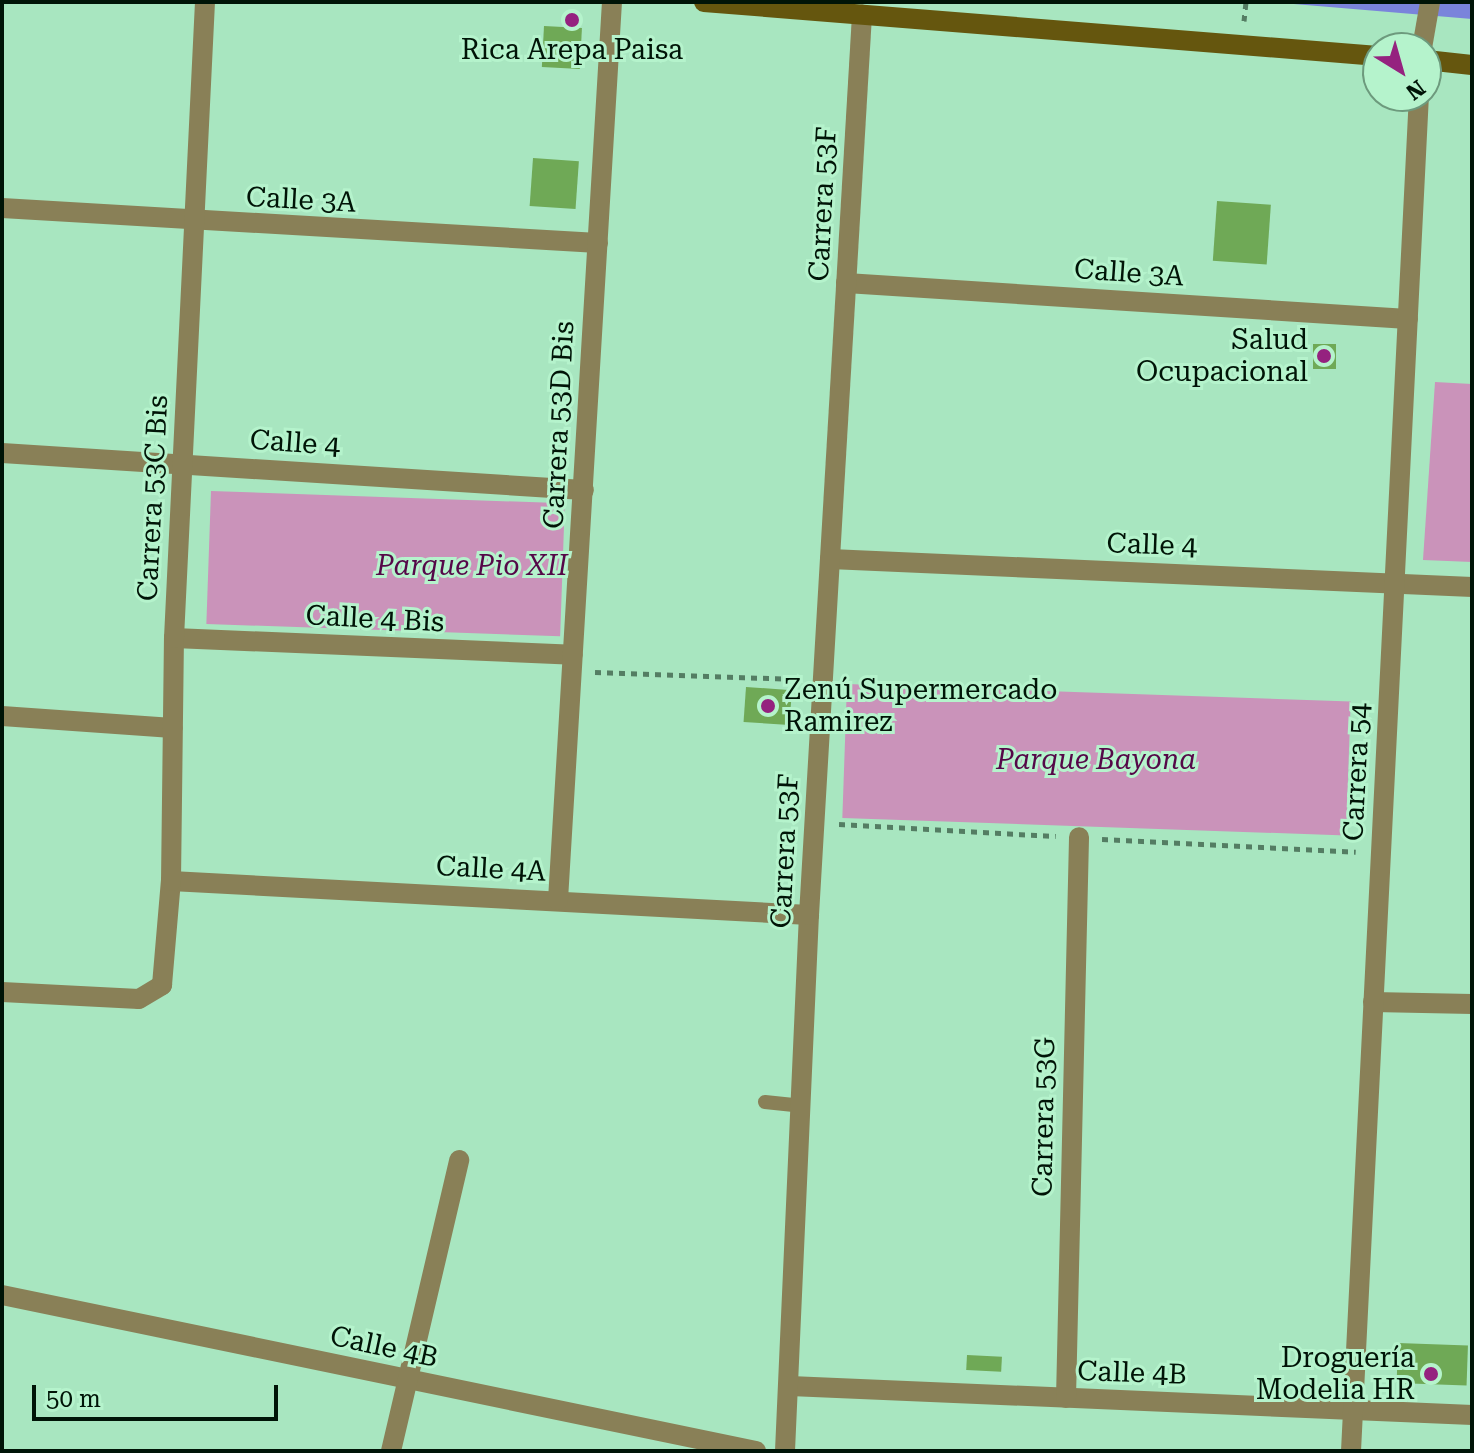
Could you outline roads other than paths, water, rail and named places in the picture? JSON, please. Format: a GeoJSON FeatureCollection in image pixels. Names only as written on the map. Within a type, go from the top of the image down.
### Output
{"type":"FeatureCollection","features":[{"type":"Feature","properties":{"kind":"main road"},"geometry":{"type":"LineString","coordinates":[[704,2],[1362,55]]}},
{"type":"Feature","properties":{"kind":"main road"},"geometry":{"type":"LineString","coordinates":[[1442,62],[1472,65]]}},
{"type":"Feature","properties":{"kind":"street","name":"Carrera 53C Bis"},"geometry":{"type":"LineString","coordinates":[[2,992],[139,999],[154,994],[162,985],[171,881],[174,638],[205,2]]}},
{"type":"Feature","properties":{"kind":"street","name":"Carrera 53D Bis"},"geometry":{"type":"LineString","coordinates":[[558,900],[612,2]]}},
{"type":"Feature","properties":{"kind":"street"},"geometry":{"type":"LineString","coordinates":[[1425,32],[1430,2]]}},
{"type":"Feature","properties":{"kind":"street","name":"Carrera 53F"},"geometry":{"type":"LineString","coordinates":[[785,1451],[809,915],[862,15]]}},
{"type":"Feature","properties":{"kind":"street","name":"Carrera 54"},"geometry":{"type":"LineString","coordinates":[[1351,1451],[1418,112]]}},
{"type":"Feature","properties":{"kind":"street","name":"Calle 3A"},"geometry":{"type":"LineString","coordinates":[[2,208],[195,223],[598,243]]}},
{"type":"Feature","properties":{"kind":"street","name":"Calle 3A"},"geometry":{"type":"LineString","coordinates":[[846,283],[1408,319]]}},
{"type":"Feature","properties":{"kind":"street","name":"Calle 4"},"geometry":{"type":"LineString","coordinates":[[2,453],[584,490]]}},
{"type":"Feature","properties":{"kind":"street","name":"Calle 4"},"geometry":{"type":"LineString","coordinates":[[830,559],[1472,587]]}},
{"type":"Feature","properties":{"kind":"street","name":"Calle 4 Bis"},"geometry":{"type":"LineString","coordinates":[[174,638],[572,663]]}},
{"type":"Feature","properties":{"kind":"street"},"geometry":{"type":"LineString","coordinates":[[2,716],[173,728]]}},
{"type":"Feature","properties":{"kind":"street","name":"Carrera 53G"},"geometry":{"type":"LineString","coordinates":[[1066,1398],[1079,837]]}},
{"type":"Feature","properties":{"kind":"street","name":"Calle 4A"},"geometry":{"type":"LineString","coordinates":[[171,881],[809,915]]}},
{"type":"Feature","properties":{"kind":"street"},"geometry":{"type":"LineString","coordinates":[[1373,1002],[1472,1004]]}},
{"type":"Feature","properties":{"kind":"street"},"geometry":{"type":"LineString","coordinates":[[391,1451],[459,1160]]}},
{"type":"Feature","properties":{"kind":"street","name":"Calle 4B"},"geometry":{"type":"LineString","coordinates":[[2,1295],[756,1451]]}},
{"type":"Feature","properties":{"kind":"street","name":"Calle 4B"},"geometry":{"type":"LineString","coordinates":[[790,1386],[1472,1415]]}},
{"type":"Feature","properties":{"kind":"lane"},"geometry":{"type":"LineString","coordinates":[[765,1102],[801,1106]]}},
{"type":"Feature","properties":{"kind":"water"},"geometry":{"type":"Polygon","coordinates":[[[1270,2],[1472,2],[1472,19],[1270,2]]]}},
{"type":"Feature","properties":{"kind":"place","name":"Rica Arepa Paisa"},"geometry":{"type":"Point","coordinates":[572,20]}},
{"type":"Feature","properties":{"kind":"place","name":"Salud Ocupacional"},"geometry":{"type":"Point","coordinates":[1324,356]}},
{"type":"Feature","properties":{"kind":"place","name":"Zenú Supermercado Ramirez"},"geometry":{"type":"Point","coordinates":[768,706]}},
{"type":"Feature","properties":{"kind":"place","name":"Droguería Modelia HR"},"geometry":{"type":"Point","coordinates":[1431,1374]}},
{"type":"Feature","properties":{"kind":"park label","name":"Parque Pio XII"},"geometry":{"type":"Point","coordinates":[472,566]}},
{"type":"Feature","properties":{"kind":"park label","name":"Parque Bayona"},"geometry":{"type":"Point","coordinates":[1096,760]}}]}
